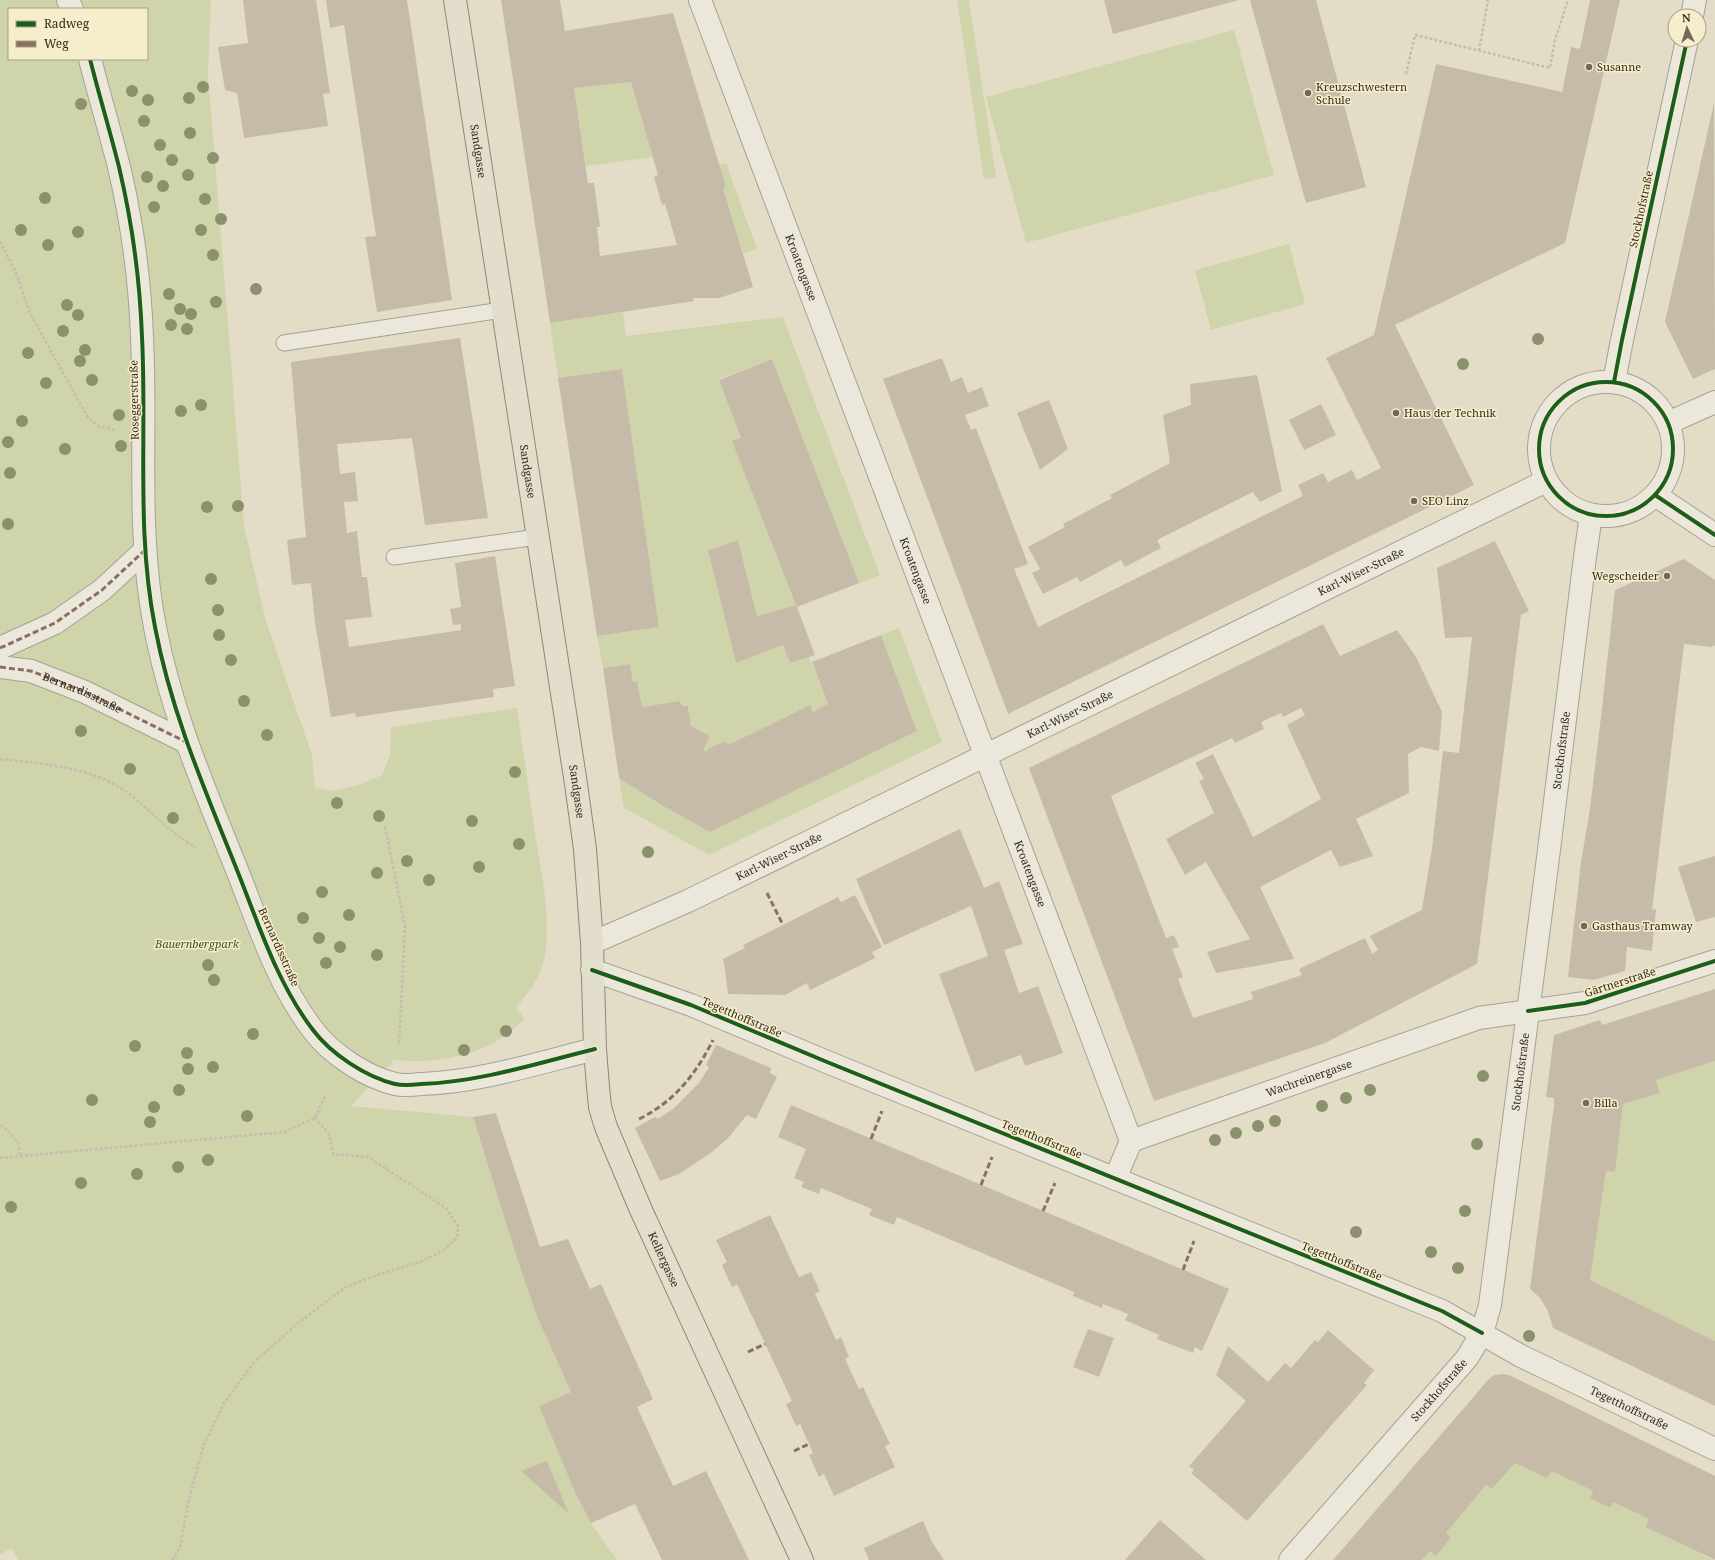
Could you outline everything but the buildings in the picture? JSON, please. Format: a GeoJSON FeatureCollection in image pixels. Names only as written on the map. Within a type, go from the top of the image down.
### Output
{"type":"FeatureCollection","features":[{"type":"Feature","properties":{"kind":"main road","name":"Sandgasse"},"geometry":{"type":"LineString","coordinates":[[454,0],[577,791],[585,849],[592,943]]}},
{"type":"Feature","properties":{"kind":"main road","name":"Kellergasse"},"geometry":{"type":"LineString","coordinates":[[592,943],[595,1049],[600,1100],[606,1127],[644,1217],[802,1560]]}},
{"type":"Feature","properties":{"kind":"street","name":"Kroatengasse"},"geometry":{"type":"LineString","coordinates":[[700,0],[1131,1141]]}},
{"type":"Feature","properties":{"kind":"street","name":"Stockhofstraße"},"geometry":{"type":"LineString","coordinates":[[1614,382],[1685,48]]}},
{"type":"Feature","properties":{"kind":"street","name":"Roseggerstraße"},"geometry":{"type":"LineString","coordinates":[[90,60],[119,170],[134,255],[142,335],[144,405],[144,551],[154,626],[169,690],[186,742]]}},
{"type":"Feature","properties":{"kind":"street"},"geometry":{"type":"LineString","coordinates":[[1598,382],[1614,382],[1631,387],[1646,395],[1659,408],[1668,423],[1672,438],[1673,454],[1667,476],[1655,495],[1645,504],[1619,515],[1592,515],[1565,503],[1554,493],[1546,481],[1540,466],[1538,450],[1540,434],[1546,418],[1555,405],[1567,393],[1582,386],[1598,382]]}},
{"type":"Feature","properties":{"kind":"street"},"geometry":{"type":"LineString","coordinates":[[1668,423],[1715,402]]}},
{"type":"Feature","properties":{"kind":"street","name":"Karl-Wiser-Straße"},"geometry":{"type":"LineString","coordinates":[[592,943],[688,901],[1546,481]]}},
{"type":"Feature","properties":{"kind":"street"},"geometry":{"type":"LineString","coordinates":[[1655,495],[1715,535]]}},
{"type":"Feature","properties":{"kind":"street","name":"Stockhofstraße"},"geometry":{"type":"LineString","coordinates":[[1290,1560],[1467,1358],[1482,1333],[1490,1305],[1548,858],[1584,557],[1592,515]]}},
{"type":"Feature","properties":{"kind":"street"},"geometry":{"type":"LineString","coordinates":[[0,648],[55,623],[102,590],[144,551]]}},
{"type":"Feature","properties":{"kind":"street","name":"Bernardisstraße"},"geometry":{"type":"LineString","coordinates":[[0,667],[31,671],[84,692],[186,742],[274,963],[295,1005],[316,1034],[343,1058],[366,1073],[398,1085],[442,1083],[498,1073],[595,1049]]}},
{"type":"Feature","properties":{"kind":"street","name":"Gärtnerstraße"},"geometry":{"type":"LineString","coordinates":[[1528,1011],[1585,1003],[1715,961]]}},
{"type":"Feature","properties":{"kind":"street","name":"Tegetthoffstraße"},"geometry":{"type":"LineString","coordinates":[[592,970],[691,1005],[1442,1311],[1521,1356],[1715,1449]]}},
{"type":"Feature","properties":{"kind":"street","name":"Wachreinergasse"},"geometry":{"type":"LineString","coordinates":[[1131,1141],[1479,1018],[1528,1011]]}},
{"type":"Feature","properties":{"kind":"street"},"geometry":{"type":"LineString","coordinates":[[1115,1179],[1131,1141]]}},
{"type":"Feature","properties":{"kind":"lane"},"geometry":{"type":"LineString","coordinates":[[284,343],[502,310]]}},
{"type":"Feature","properties":{"kind":"lane"},"geometry":{"type":"LineString","coordinates":[[394,557],[537,537]]}},
{"type":"Feature","properties":{"kind":"path"},"geometry":{"type":"LineString","coordinates":[[1479,51],[1488,0]]}},
{"type":"Feature","properties":{"kind":"path"},"geometry":{"type":"LineString","coordinates":[[1406,74],[1415,35],[1550,68],[1555,40],[1568,0]]}},
{"type":"Feature","properties":{"kind":"path"},"geometry":{"type":"LineString","coordinates":[[0,241],[16,273],[30,313],[87,416],[98,426],[120,430]]}},
{"type":"Feature","properties":{"kind":"path"},"geometry":{"type":"LineString","coordinates":[[0,758],[47,764],[88,774],[118,786],[154,814],[187,843],[200,849]]}},
{"type":"Feature","properties":{"kind":"path"},"geometry":{"type":"LineString","coordinates":[[385,827],[405,926],[398,1046]]}},
{"type":"Feature","properties":{"kind":"path"},"geometry":{"type":"LineString","coordinates":[[0,1158],[284,1132],[315,1118],[326,1094]]}},
{"type":"Feature","properties":{"kind":"path"},"geometry":{"type":"LineString","coordinates":[[172,1560],[180,1548],[188,1502],[203,1447],[224,1403],[254,1362],[296,1325],[344,1288],[377,1275],[420,1262],[444,1250],[457,1237],[458,1226],[446,1208],[368,1156],[333,1154],[330,1134],[315,1118]]}},
{"type":"Feature","properties":{"kind":"path"},"geometry":{"type":"LineString","coordinates":[[0,1125],[6,1129],[18,1142],[20,1156]]}},
{"type":"Feature","properties":{"kind":"green space","name":"Bauernbergpark"},"geometry":{"type":"Polygon","coordinates":[[[0,0],[211,0],[208,74],[244,526],[265,618],[312,755],[315,787],[332,791],[359,785],[382,775],[390,755],[391,727],[517,708],[544,887],[547,938],[542,967],[531,989],[516,1008],[525,1019],[509,1033],[493,1043],[466,1054],[438,1060],[394,1060],[351,1106],[473,1117],[536,1314],[571,1392],[539,1406],[575,1491],[591,1523],[617,1560],[19,1560],[11,1548],[0,1555],[0,0]]]}},
{"type":"Feature","properties":{"kind":"green space"},"geometry":{"type":"Polygon","coordinates":[[[957,0],[969,0],[996,177],[984,179],[957,0]]]}},
{"type":"Feature","properties":{"kind":"green space"},"geometry":{"type":"Polygon","coordinates":[[[1234,30],[1274,175],[1026,243],[986,97],[1234,30]]]}},
{"type":"Feature","properties":{"kind":"green space"},"geometry":{"type":"Polygon","coordinates":[[[631,82],[653,157],[586,166],[574,88],[631,82]]]}},
{"type":"Feature","properties":{"kind":"green space"},"geometry":{"type":"Polygon","coordinates":[[[726,163],[757,249],[743,253],[723,188],[726,187],[719,165],[726,163]]]}},
{"type":"Feature","properties":{"kind":"green space"},"geometry":{"type":"Polygon","coordinates":[[[1289,244],[1305,304],[1211,330],[1195,270],[1289,244]]]}},
{"type":"Feature","properties":{"kind":"green space"},"geometry":{"type":"Polygon","coordinates":[[[623,312],[626,336],[783,317],[880,575],[859,583],[772,359],[719,379],[741,438],[733,442],[796,605],[757,616],[738,540],[709,549],[736,662],[783,645],[790,663],[809,657],[828,704],[813,712],[809,705],[728,745],[725,741],[708,749],[707,752],[703,750],[710,736],[691,726],[688,706],[682,706],[680,701],[642,707],[637,681],[633,682],[630,664],[603,668],[597,636],[659,627],[622,369],[558,378],[550,323],[623,312]]]}},
{"type":"Feature","properties":{"kind":"green space"},"geometry":{"type":"Polygon","coordinates":[[[899,628],[942,742],[709,855],[624,808],[619,778],[663,806],[710,832],[917,730],[881,635],[899,628]]]}},
{"type":"Feature","properties":{"kind":"green space"},"geometry":{"type":"Polygon","coordinates":[[[1715,1061],[1715,1341],[1590,1280],[1606,1171],[1615,1172],[1623,1104],[1660,1093],[1656,1080],[1715,1061]]]}},
{"type":"Feature","properties":{"kind":"green space"},"geometry":{"type":"Polygon","coordinates":[[[1515,1463],[1547,1478],[1552,1471],[1593,1491],[1590,1498],[1610,1508],[1613,1502],[1649,1519],[1645,1527],[1713,1560],[1422,1560],[1430,1551],[1436,1556],[1451,1538],[1446,1533],[1486,1485],[1492,1489],[1515,1463]]]}},
{"type":"Feature","properties":{"kind":"marked path"},"geometry":{"type":"LineString","coordinates":[[0,648],[55,623],[102,590],[144,551]]}},
{"type":"Feature","properties":{"kind":"marked path"},"geometry":{"type":"LineString","coordinates":[[0,667],[31,671],[85,692],[186,742]]}},
{"type":"Feature","properties":{"kind":"marked path"},"geometry":{"type":"LineString","coordinates":[[767,893],[783,925]]}},
{"type":"Feature","properties":{"kind":"marked path"},"geometry":{"type":"LineString","coordinates":[[639,1119],[663,1104],[683,1086],[699,1064],[713,1040]]}},
{"type":"Feature","properties":{"kind":"marked path"},"geometry":{"type":"LineString","coordinates":[[871,1139],[882,1111]]}},
{"type":"Feature","properties":{"kind":"marked path"},"geometry":{"type":"LineString","coordinates":[[981,1185],[992,1157]]}},
{"type":"Feature","properties":{"kind":"marked path"},"geometry":{"type":"LineString","coordinates":[[1043,1211],[1055,1183]]}},
{"type":"Feature","properties":{"kind":"marked path"},"geometry":{"type":"LineString","coordinates":[[1183,1270],[1194,1241]]}},
{"type":"Feature","properties":{"kind":"marked path"},"geometry":{"type":"LineString","coordinates":[[748,1352],[765,1344]]}},
{"type":"Feature","properties":{"kind":"marked path"},"geometry":{"type":"LineString","coordinates":[[794,1451],[809,1444]]}},
{"type":"Feature","properties":{"kind":"cycle path"},"geometry":{"type":"LineString","coordinates":[[1614,382],[1685,48]]}},
{"type":"Feature","properties":{"kind":"cycle path"},"geometry":{"type":"LineString","coordinates":[[90,60],[124,188],[137,274],[141,316],[143,373],[144,519],[149,591],[155,627],[170,690],[190,750],[261,932],[289,993],[313,1030],[329,1048],[361,1070],[384,1081],[395,1084],[411,1085],[465,1080],[509,1071],[595,1049]]}},
{"type":"Feature","properties":{"kind":"cycle path"},"geometry":{"type":"LineString","coordinates":[[1613,382],[1638,390],[1649,397],[1658,406],[1668,423],[1672,436],[1673,449],[1672,462],[1668,475],[1658,492],[1649,501],[1632,511],[1619,515],[1599,516],[1574,508],[1563,501],[1554,492],[1544,475],[1540,462],[1539,442],[1547,417],[1554,406],[1563,397],[1580,387],[1593,383],[1613,382]]}},
{"type":"Feature","properties":{"kind":"cycle path"},"geometry":{"type":"LineString","coordinates":[[1655,495],[1715,535]]}},
{"type":"Feature","properties":{"kind":"cycle path"},"geometry":{"type":"LineString","coordinates":[[1528,1011],[1585,1003],[1715,961]]}},
{"type":"Feature","properties":{"kind":"cycle path"},"geometry":{"type":"LineString","coordinates":[[592,970],[691,1005],[827,1062],[1442,1311],[1482,1333]]}},
{"type":"Feature","properties":{"kind":"place","name":"Susanne"},"geometry":{"type":"Point","coordinates":[1589,67]}},
{"type":"Feature","properties":{"kind":"place","name":"Kreuzschwestern Schule"},"geometry":{"type":"Point","coordinates":[1308,93]}},
{"type":"Feature","properties":{"kind":"place","name":"Haus der Technik"},"geometry":{"type":"Point","coordinates":[1396,413]}},
{"type":"Feature","properties":{"kind":"place","name":"SEO Linz"},"geometry":{"type":"Point","coordinates":[1414,501]}},
{"type":"Feature","properties":{"kind":"place","name":"Wegscheider"},"geometry":{"type":"Point","coordinates":[1667,576]}},
{"type":"Feature","properties":{"kind":"place","name":"Gasthaus Tramway"},"geometry":{"type":"Point","coordinates":[1584,926]}},
{"type":"Feature","properties":{"kind":"place","name":"Billa"},"geometry":{"type":"Point","coordinates":[1586,1103]}}]}
